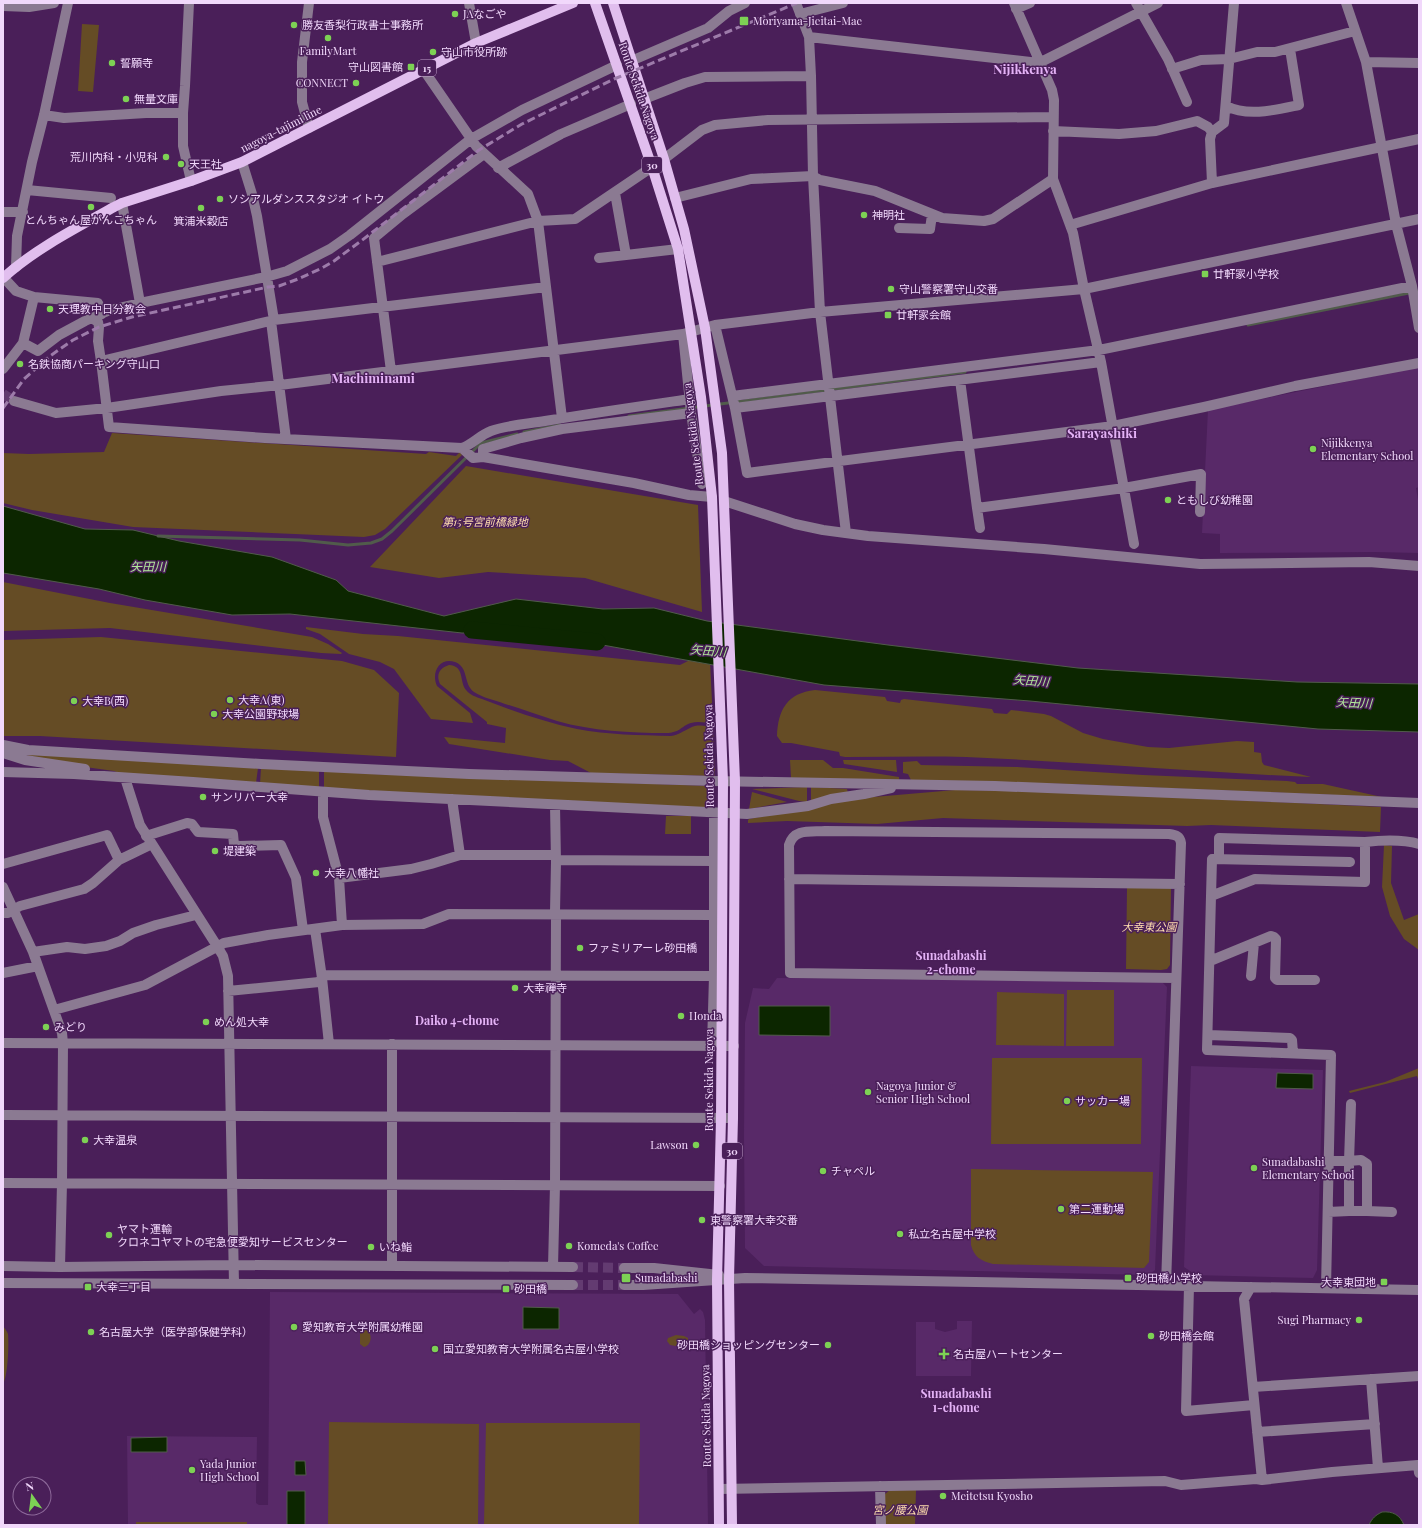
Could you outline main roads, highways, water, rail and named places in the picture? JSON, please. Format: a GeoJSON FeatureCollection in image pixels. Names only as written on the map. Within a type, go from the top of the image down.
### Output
{"type":"FeatureCollection","features":[{"type":"Feature","properties":{"kind":"main road","name":"nagoya-tajimi line"},"geometry":{"type":"LineString","coordinates":[[3,278],[16,267],[61,236],[122,203],[191,182],[242,162],[476,43],[573,3]]}},
{"type":"Feature","properties":{"kind":"main road","name":"Route Sekida Nagoya"},"geometry":{"type":"LineString","coordinates":[[595,3],[631,104],[678,249],[687,332],[701,397],[712,497],[723,781],[716,1046],[721,1119],[717,1277],[719,1525]]}},
{"type":"Feature","properties":{"kind":"main road","name":"Route Sekida Nagoya"},"geometry":{"type":"LineString","coordinates":[[612,3],[664,159],[684,229],[705,328],[722,453],[735,781],[734,1046],[729,1277],[732,1525]]}},
{"type":"Feature","properties":{"kind":"water","name":"矢田川"},"geometry":{"type":"Polygon","coordinates":[[[3,506],[85,529],[133,530],[179,541],[272,557],[336,580],[348,591],[444,616],[516,599],[603,609],[654,608],[707,621],[1078,668],[1297,682],[1419,684],[1419,732],[1318,729],[1030,701],[824,685],[525,631],[462,633],[290,614],[232,615],[145,600],[99,589],[3,573],[3,506]]]}},
{"type":"Feature","properties":{"kind":"water"},"geometry":{"type":"Polygon","coordinates":[[[759,1006],[830,1006],[830,1036],[759,1035],[759,1006]]]}},
{"type":"Feature","properties":{"kind":"water"},"geometry":{"type":"Polygon","coordinates":[[[1277,1073],[1313,1074],[1313,1089],[1276,1088],[1277,1073]]]}},
{"type":"Feature","properties":{"kind":"water"},"geometry":{"type":"Polygon","coordinates":[[[523,1307],[559,1308],[559,1329],[523,1329],[523,1307]]]}},
{"type":"Feature","properties":{"kind":"water"},"geometry":{"type":"Polygon","coordinates":[[[167,1437],[167,1452],[131,1452],[131,1438],[167,1437]]]}},
{"type":"Feature","properties":{"kind":"water"},"geometry":{"type":"Polygon","coordinates":[[[295,1461],[305,1461],[306,1475],[295,1475],[295,1461]]]}},
{"type":"Feature","properties":{"kind":"water"},"geometry":{"type":"Polygon","coordinates":[[[287,1491],[305,1491],[305,1525],[287,1525],[287,1491]]]}},
{"type":"Feature","properties":{"kind":"water"},"geometry":{"type":"Polygon","coordinates":[[[1382,1512],[1396,1514],[1404,1525],[1369,1525],[1374,1517],[1382,1512]]]}},
{"type":"Feature","properties":{"kind":"waterway"},"geometry":{"type":"LineString","coordinates":[[1248,325],[1419,291]]}},
{"type":"Feature","properties":{"kind":"waterway"},"geometry":{"type":"LineString","coordinates":[[629,416],[965,372]]}},
{"type":"Feature","properties":{"kind":"waterway"},"geometry":{"type":"LineString","coordinates":[[524,432],[560,425]]}},
{"type":"Feature","properties":{"kind":"waterway"},"geometry":{"type":"LineString","coordinates":[[158,536],[300,540],[348,545],[371,543],[382,539],[392,531],[481,443],[517,434]]}},
{"type":"Feature","properties":{"kind":"waterway","name":"矢田川"},"geometry":{"type":"LineString","coordinates":[[472,630],[597,642]]}},
{"type":"Feature","properties":{"kind":"tunnel"},"geometry":{"type":"LineString","coordinates":[[3,394],[14,401]]}},
{"type":"Feature","properties":{"kind":"tunnel"},"geometry":{"type":"LineString","coordinates":[[573,1267],[624,1268]]}},
{"type":"Feature","properties":{"kind":"tunnel"},"geometry":{"type":"LineString","coordinates":[[573,1285],[624,1285]]}},
{"type":"Feature","properties":{"kind":"railway"},"geometry":{"type":"LineString","coordinates":[[3,408],[24,379],[50,356],[73,340],[99,327],[132,317],[268,287],[279,286],[322,268],[361,241],[479,150],[522,124],[614,79],[797,3]]}},
{"type":"Feature","properties":{"kind":"place","name":"JAなごや"},"geometry":{"type":"Point","coordinates":[455,14]}},
{"type":"Feature","properties":{"kind":"place","name":"Moriyama-Jieitai-Mae"},"geometry":{"type":"Point","coordinates":[744,21]}},
{"type":"Feature","properties":{"kind":"place","name":"勝友香梨行政書士事務所"},"geometry":{"type":"Point","coordinates":[294,25]}},
{"type":"Feature","properties":{"kind":"place","name":"FamilyMart"},"geometry":{"type":"Point","coordinates":[328,38]}},
{"type":"Feature","properties":{"kind":"place","name":"守山市役所跡"},"geometry":{"type":"Point","coordinates":[433,52]}},
{"type":"Feature","properties":{"kind":"place","name":"誓願寺"},"geometry":{"type":"Point","coordinates":[112,63]}},
{"type":"Feature","properties":{"kind":"place","name":"守山図書館"},"geometry":{"type":"Point","coordinates":[411,67]}},
{"type":"Feature","properties":{"kind":"place","name":"CONNECT"},"geometry":{"type":"Point","coordinates":[356,83]}},
{"type":"Feature","properties":{"kind":"place","name":"無量文庫"},"geometry":{"type":"Point","coordinates":[126,99]}},
{"type":"Feature","properties":{"kind":"place","name":"荒川内科・小児科"},"geometry":{"type":"Point","coordinates":[166,157]}},
{"type":"Feature","properties":{"kind":"place","name":"天王社"},"geometry":{"type":"Point","coordinates":[181,164]}},
{"type":"Feature","properties":{"kind":"place","name":"ソシアルダンススタジオ イトウ"},"geometry":{"type":"Point","coordinates":[220,199]}},
{"type":"Feature","properties":{"kind":"place","name":"とんちゃん屋がんこちゃん"},"geometry":{"type":"Point","coordinates":[91,207]}},
{"type":"Feature","properties":{"kind":"place","name":"箕浦米穀店"},"geometry":{"type":"Point","coordinates":[201,208]}},
{"type":"Feature","properties":{"kind":"place","name":"神明社"},"geometry":{"type":"Point","coordinates":[864,215]}},
{"type":"Feature","properties":{"kind":"place","name":"廿軒家小学校"},"geometry":{"type":"Point","coordinates":[1205,274]}},
{"type":"Feature","properties":{"kind":"place","name":"守山警察署守山交番"},"geometry":{"type":"Point","coordinates":[891,289]}},
{"type":"Feature","properties":{"kind":"place","name":"天理教中日分教会"},"geometry":{"type":"Point","coordinates":[50,309]}},
{"type":"Feature","properties":{"kind":"place","name":"廿軒家会館"},"geometry":{"type":"Point","coordinates":[888,315]}},
{"type":"Feature","properties":{"kind":"place","name":"名鉄協商パーキング守山口"},"geometry":{"type":"Point","coordinates":[20,364]}},
{"type":"Feature","properties":{"kind":"place","name":"Nijikkenya Elementary School"},"geometry":{"type":"Point","coordinates":[1313,449]}},
{"type":"Feature","properties":{"kind":"place","name":"ともしび幼稚園"},"geometry":{"type":"Point","coordinates":[1168,500]}},
{"type":"Feature","properties":{"kind":"place","name":"大幸A(東)"},"geometry":{"type":"Point","coordinates":[230,700]}},
{"type":"Feature","properties":{"kind":"place","name":"大幸B(西)"},"geometry":{"type":"Point","coordinates":[74,701]}},
{"type":"Feature","properties":{"kind":"place","name":"大幸公園野球場"},"geometry":{"type":"Point","coordinates":[214,714]}},
{"type":"Feature","properties":{"kind":"place","name":"サンリバー大幸"},"geometry":{"type":"Point","coordinates":[203,797]}},
{"type":"Feature","properties":{"kind":"place","name":"堤建築"},"geometry":{"type":"Point","coordinates":[215,851]}},
{"type":"Feature","properties":{"kind":"place","name":"大幸八幡社"},"geometry":{"type":"Point","coordinates":[316,873]}},
{"type":"Feature","properties":{"kind":"place","name":"ファミリアーレ砂田橋"},"geometry":{"type":"Point","coordinates":[580,948]}},
{"type":"Feature","properties":{"kind":"place","name":"大幸禪寺"},"geometry":{"type":"Point","coordinates":[515,988]}},
{"type":"Feature","properties":{"kind":"place","name":"Honda"},"geometry":{"type":"Point","coordinates":[681,1016]}},
{"type":"Feature","properties":{"kind":"place","name":"めん処大幸"},"geometry":{"type":"Point","coordinates":[206,1022]}},
{"type":"Feature","properties":{"kind":"place","name":"みどり"},"geometry":{"type":"Point","coordinates":[46,1027]}},
{"type":"Feature","properties":{"kind":"place","name":"Nagoya Junior & Senior High School"},"geometry":{"type":"Point","coordinates":[868,1092]}},
{"type":"Feature","properties":{"kind":"place","name":"サッカー場"},"geometry":{"type":"Point","coordinates":[1067,1101]}},
{"type":"Feature","properties":{"kind":"place","name":"大幸温泉"},"geometry":{"type":"Point","coordinates":[85,1140]}},
{"type":"Feature","properties":{"kind":"place","name":"Lawson"},"geometry":{"type":"Point","coordinates":[696,1145]}},
{"type":"Feature","properties":{"kind":"place","name":"Sunadabashi Elementary School"},"geometry":{"type":"Point","coordinates":[1254,1168]}},
{"type":"Feature","properties":{"kind":"place","name":"チャペル"},"geometry":{"type":"Point","coordinates":[823,1171]}},
{"type":"Feature","properties":{"kind":"place","name":"第二運動場"},"geometry":{"type":"Point","coordinates":[1061,1209]}},
{"type":"Feature","properties":{"kind":"place","name":"東警察署大幸交番"},"geometry":{"type":"Point","coordinates":[702,1220]}},
{"type":"Feature","properties":{"kind":"place","name":"私立名古屋中学校"},"geometry":{"type":"Point","coordinates":[900,1234]}},
{"type":"Feature","properties":{"kind":"place","name":"ヤマト運輸 クロネコヤマトの宅急便愛知サービスセンター"},"geometry":{"type":"Point","coordinates":[109,1235]}},
{"type":"Feature","properties":{"kind":"place","name":"Komeda's Coffee"},"geometry":{"type":"Point","coordinates":[569,1246]}},
{"type":"Feature","properties":{"kind":"place","name":"いね鮨"},"geometry":{"type":"Point","coordinates":[371,1247]}},
{"type":"Feature","properties":{"kind":"place","name":"Sunadabashi"},"geometry":{"type":"Point","coordinates":[626,1278]}},
{"type":"Feature","properties":{"kind":"place","name":"砂田橋小学校"},"geometry":{"type":"Point","coordinates":[1128,1278]}},
{"type":"Feature","properties":{"kind":"place","name":"大幸東団地"},"geometry":{"type":"Point","coordinates":[1384,1282]}},
{"type":"Feature","properties":{"kind":"place","name":"大幸三丁目"},"geometry":{"type":"Point","coordinates":[88,1287]}},
{"type":"Feature","properties":{"kind":"place","name":"砂田橋"},"geometry":{"type":"Point","coordinates":[506,1289]}},
{"type":"Feature","properties":{"kind":"place","name":"Sugi Pharmacy"},"geometry":{"type":"Point","coordinates":[1359,1320]}},
{"type":"Feature","properties":{"kind":"place","name":"愛知教育大学附属幼稚園"},"geometry":{"type":"Point","coordinates":[294,1327]}},
{"type":"Feature","properties":{"kind":"place","name":"名古屋大学（医学部保健学科）"},"geometry":{"type":"Point","coordinates":[91,1332]}},
{"type":"Feature","properties":{"kind":"place","name":"砂田橋会館"},"geometry":{"type":"Point","coordinates":[1151,1336]}},
{"type":"Feature","properties":{"kind":"place","name":"砂田橋ショッピングセンター"},"geometry":{"type":"Point","coordinates":[828,1345]}},
{"type":"Feature","properties":{"kind":"place","name":"国立愛知教育大学附属名古屋小学校"},"geometry":{"type":"Point","coordinates":[435,1349]}},
{"type":"Feature","properties":{"kind":"place","name":"名古屋ハートセンター"},"geometry":{"type":"Point","coordinates":[944,1354]}},
{"type":"Feature","properties":{"kind":"place","name":"Yada Junior High School"},"geometry":{"type":"Point","coordinates":[192,1470]}},
{"type":"Feature","properties":{"kind":"place","name":"Meitetsu Kyosho"},"geometry":{"type":"Point","coordinates":[943,1496]}},
{"type":"Feature","properties":{"kind":"district","name":"Nijikkenya"},"geometry":{"type":"Point","coordinates":[1025,69]}},
{"type":"Feature","properties":{"kind":"district","name":"Machiminami"},"geometry":{"type":"Point","coordinates":[373,378]}},
{"type":"Feature","properties":{"kind":"district","name":"Sarayashiki"},"geometry":{"type":"Point","coordinates":[1102,433]}},
{"type":"Feature","properties":{"kind":"district","name":"Sunadabashi 2-chome"},"geometry":{"type":"Point","coordinates":[951,963]}},
{"type":"Feature","properties":{"kind":"district","name":"Daiko 4-chome"},"geometry":{"type":"Point","coordinates":[457,1021]}},
{"type":"Feature","properties":{"kind":"district","name":"Sunadabashi 1-chome"},"geometry":{"type":"Point","coordinates":[956,1401]}},
{"type":"Feature","properties":{"kind":"park label","name":"第15号宮前橋緑地"},"geometry":{"type":"Point","coordinates":[485,522]}},
{"type":"Feature","properties":{"kind":"park label","name":"大幸東公園"},"geometry":{"type":"Point","coordinates":[1149,927]}},
{"type":"Feature","properties":{"kind":"park label","name":"宮ノ腰公園"},"geometry":{"type":"Point","coordinates":[900,1510]}}]}
